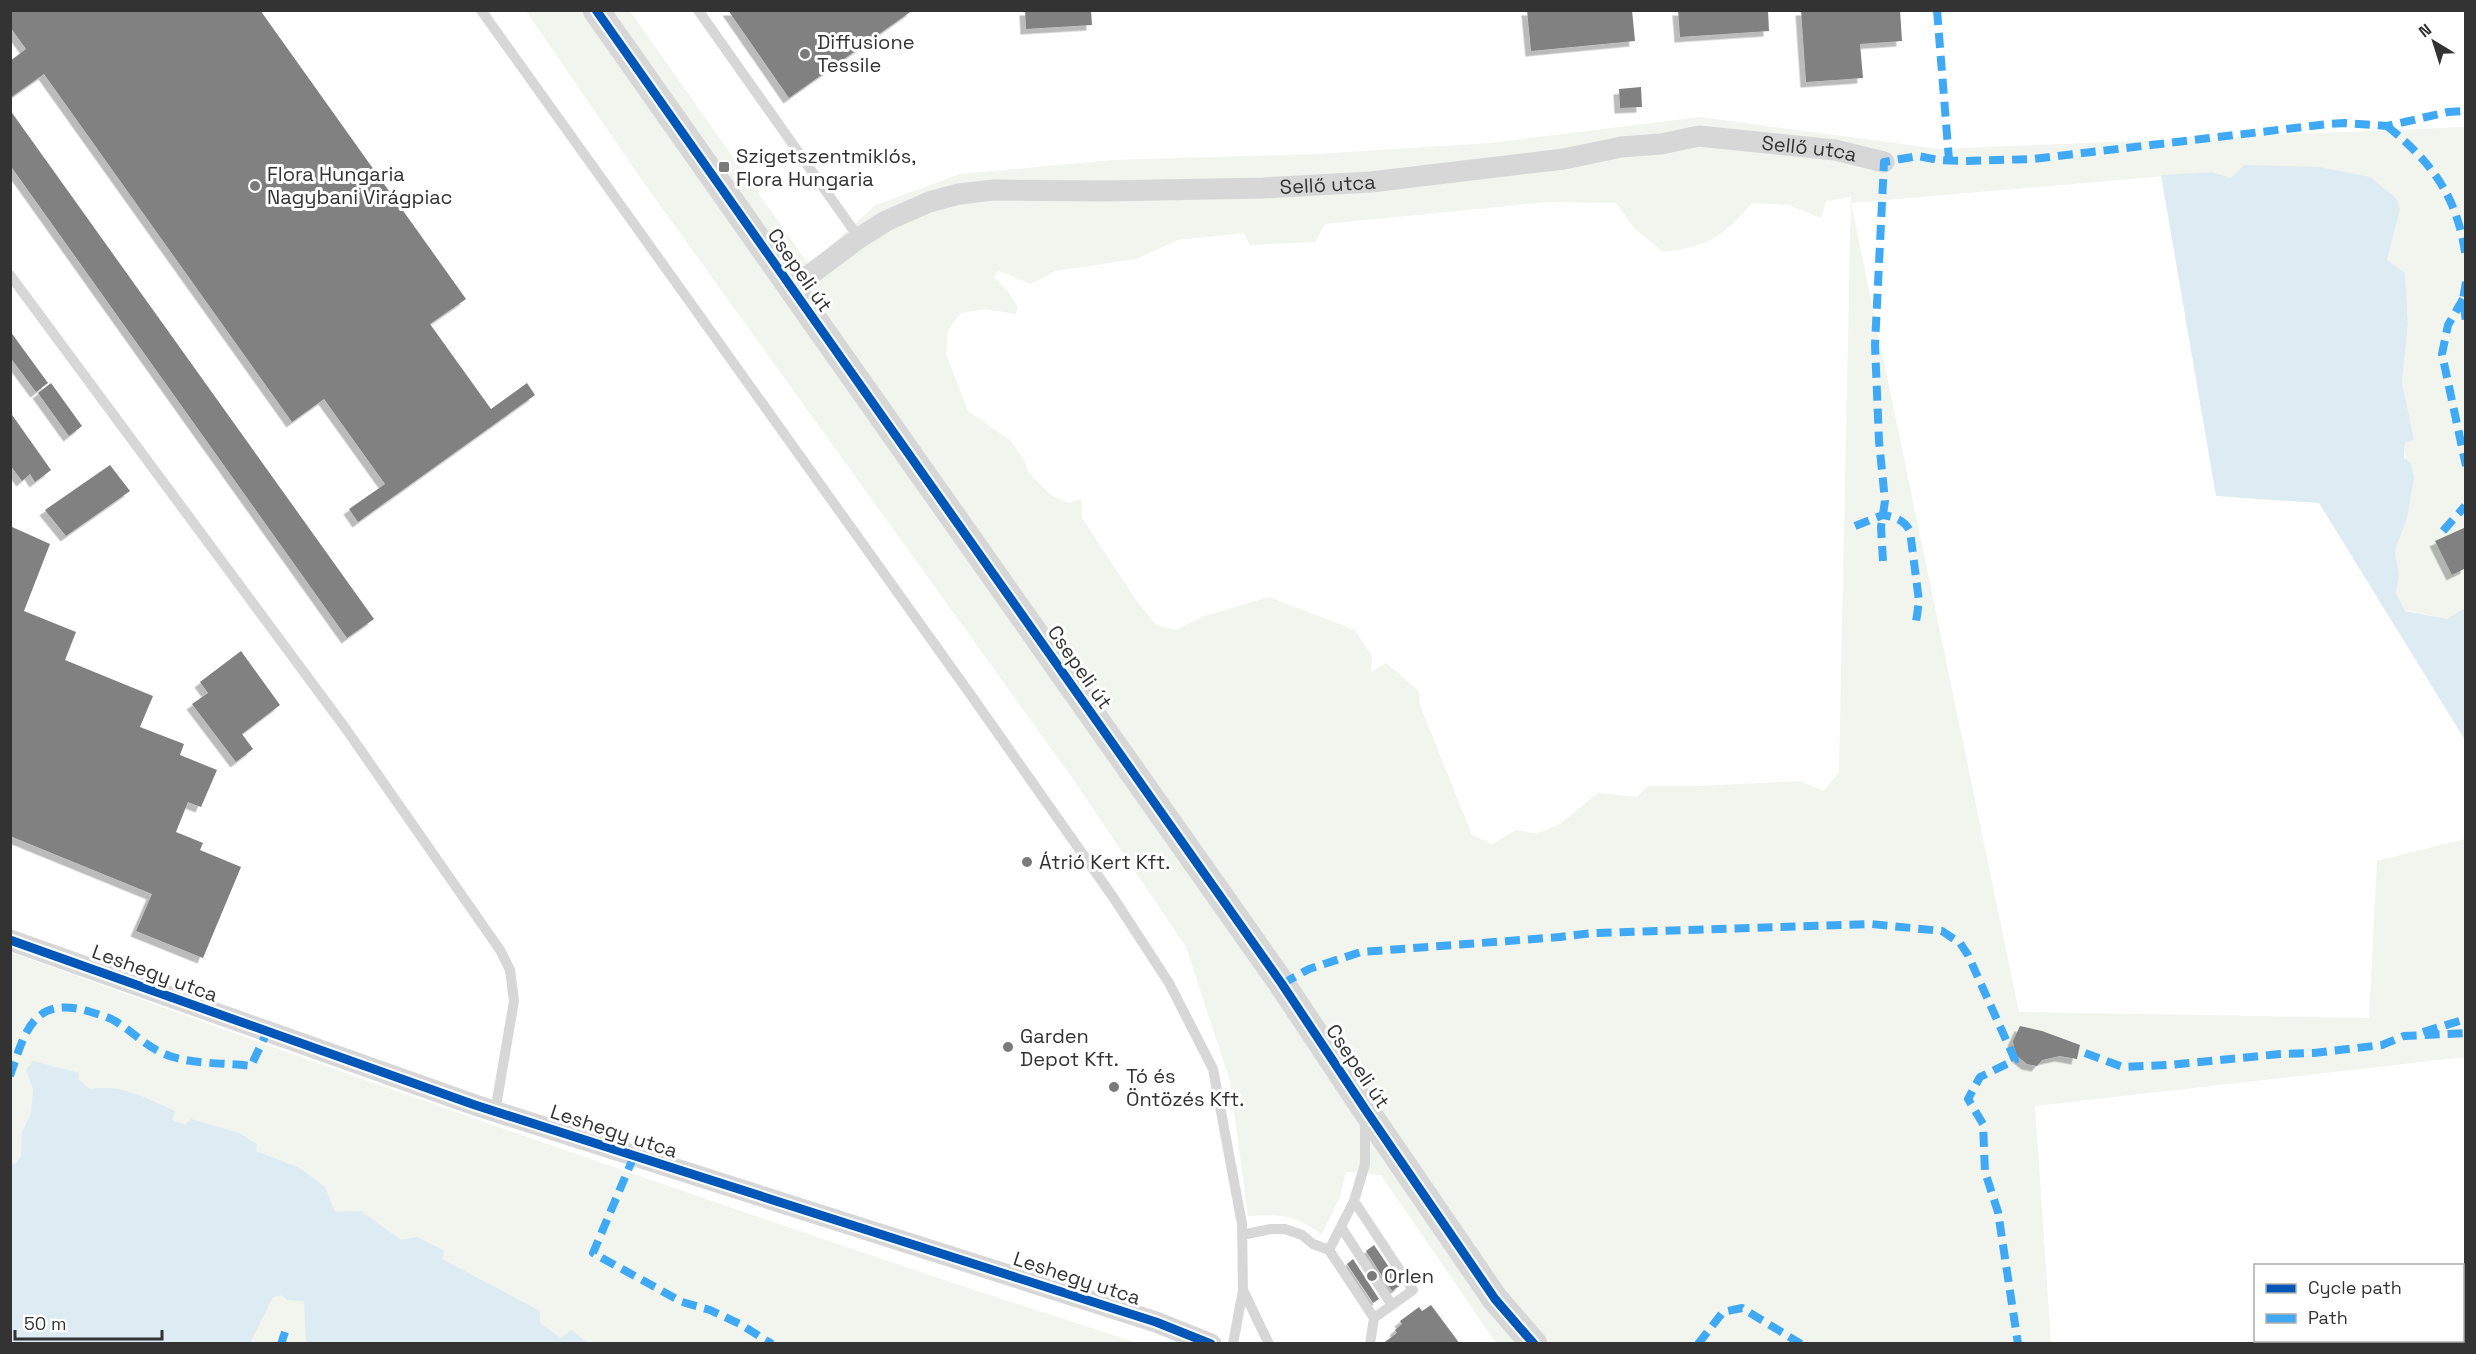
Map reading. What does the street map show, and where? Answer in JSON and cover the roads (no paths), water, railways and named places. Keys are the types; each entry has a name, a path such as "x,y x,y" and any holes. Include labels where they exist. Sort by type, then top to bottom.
{"street":[{"name":"Csepeli út","path":"596,10 1282,984 1365,1110 1495,1299 1534,1344"},
{"name":"Sellő utca","path":"791,289 859,238 886,222 929,202 959,194 994,190 1106,191 1263,188 1371,182 1564,159 1621,147 1661,144 1699,136 1835,150 1884,162"},
{"name":"Leshegy utca","path":"10,940 495,1112 1156,1323 1211,1344"},
{"name":"Csepeli út","path":"1495,1299 1516,1344"}],"lane":[{"path":"481,10 968,691 1113,897 1169,983 1213,1069 1242,1224 1243,1290 1233,1344"},
{"path":"698,10 791,145 859,238"},
{"path":"10,275 346,729 500,950 510,970 514,1001 495,1112"},
{"path":"1329,1250 1354,1201 1365,1164 1365,1110"},
{"path":"1354,1201 1413,1290 1374,1318"},
{"path":"1341,1227 1392,1305"},
{"path":"1242,1235 1271,1228 1286,1229 1329,1250 1374,1318 1370,1344"},
{"path":"1243,1290 1269,1344"}],"place":[{"name":"Diffusione Tessile","path":"805,54"},
{"name":"Szigetszentmiklós, Flora Hungaria","path":"724,167"},
{"name":"Flora Hungaria Nagybani Virágpiac","path":"255,186"},
{"name":"Átrió Kert Kft.","path":"1027,862"},
{"name":"Garden Depot Kft.","path":"1008,1047"},
{"name":"Tó és Öntözés Kft.","path":"1114,1087"},
{"name":"Orlen","path":"1372,1276"}]}
